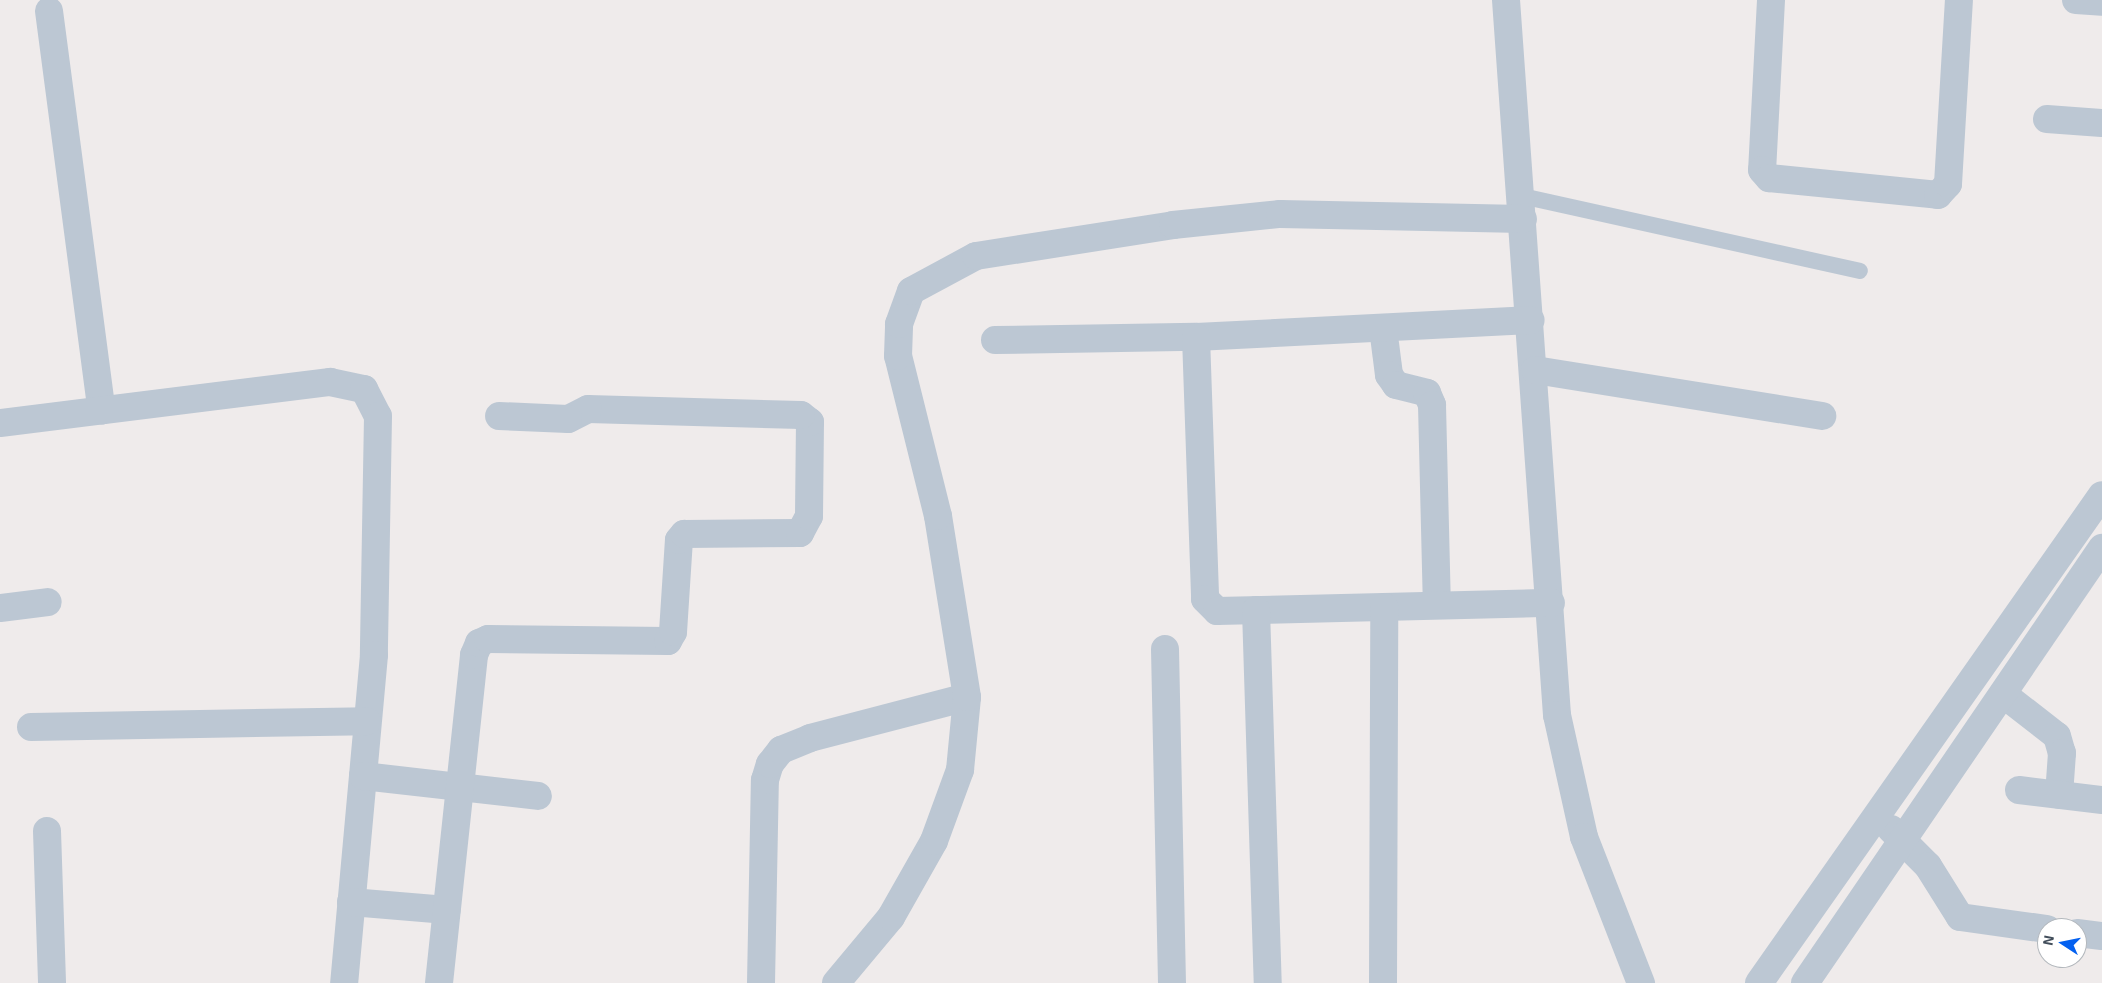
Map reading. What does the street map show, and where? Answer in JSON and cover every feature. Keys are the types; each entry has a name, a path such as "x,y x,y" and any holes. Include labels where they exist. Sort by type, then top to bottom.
{"street":[{"path":"1506,0 1535,370 1557,715 1584,837 1641,983"},
{"path":"1771,0 1762,170 1769,178 1938,195 1948,184 1959,0"},
{"path":"2076,0 2102,2"},
{"path":"49,11 102,410"},
{"path":"2047,119 2102,123"},
{"path":"836,983 891,917 934,841 960,770 967,698 938,516 898,356 899,324 911,291 976,256 1173,225 1280,214 1522,207"},
{"path":"995,340 1196,337 1531,320"},
{"path":"1383,328 1389,375 1396,384 1427,394 1432,405 1437,605"},
{"path":"1196,337 1205,599 1217,611 1551,603"},
{"path":"1535,370 1822,416"},
{"path":"0,423 330,382 364,389 378,416 374,655 344,983"},
{"path":"439,983 474,654 479,643 488,640 668,641 673,632 679,540 684,534 800,533 810,516 810,422 802,415 588,409 568,419 499,416"},
{"path":"1759,983 2102,495"},
{"path":"1805,983 2003,694 2098,561 2060,554"},
{"path":"0,608 48,602"},
{"path":"1383,983 1384,607"},
{"path":"1256,610 1268,983"},
{"path":"1165,649 1172,983"},
{"path":"2003,694 2056,736 2062,753 2059,795"},
{"path":"761,983 765,780 770,764 781,750 810,738 967,698"},
{"path":"31,727 367,721"},
{"path":"362,776 538,796"},
{"path":"2019,790 2102,800"},
{"path":"1876,814 1928,866 1960,917 2037,928"},
{"path":"47,831 52,983"},
{"path":"351,902 446,910"},
{"path":"2087,934 2102,936"}],"lane":[{"path":"1522,207 1860,271"}]}
